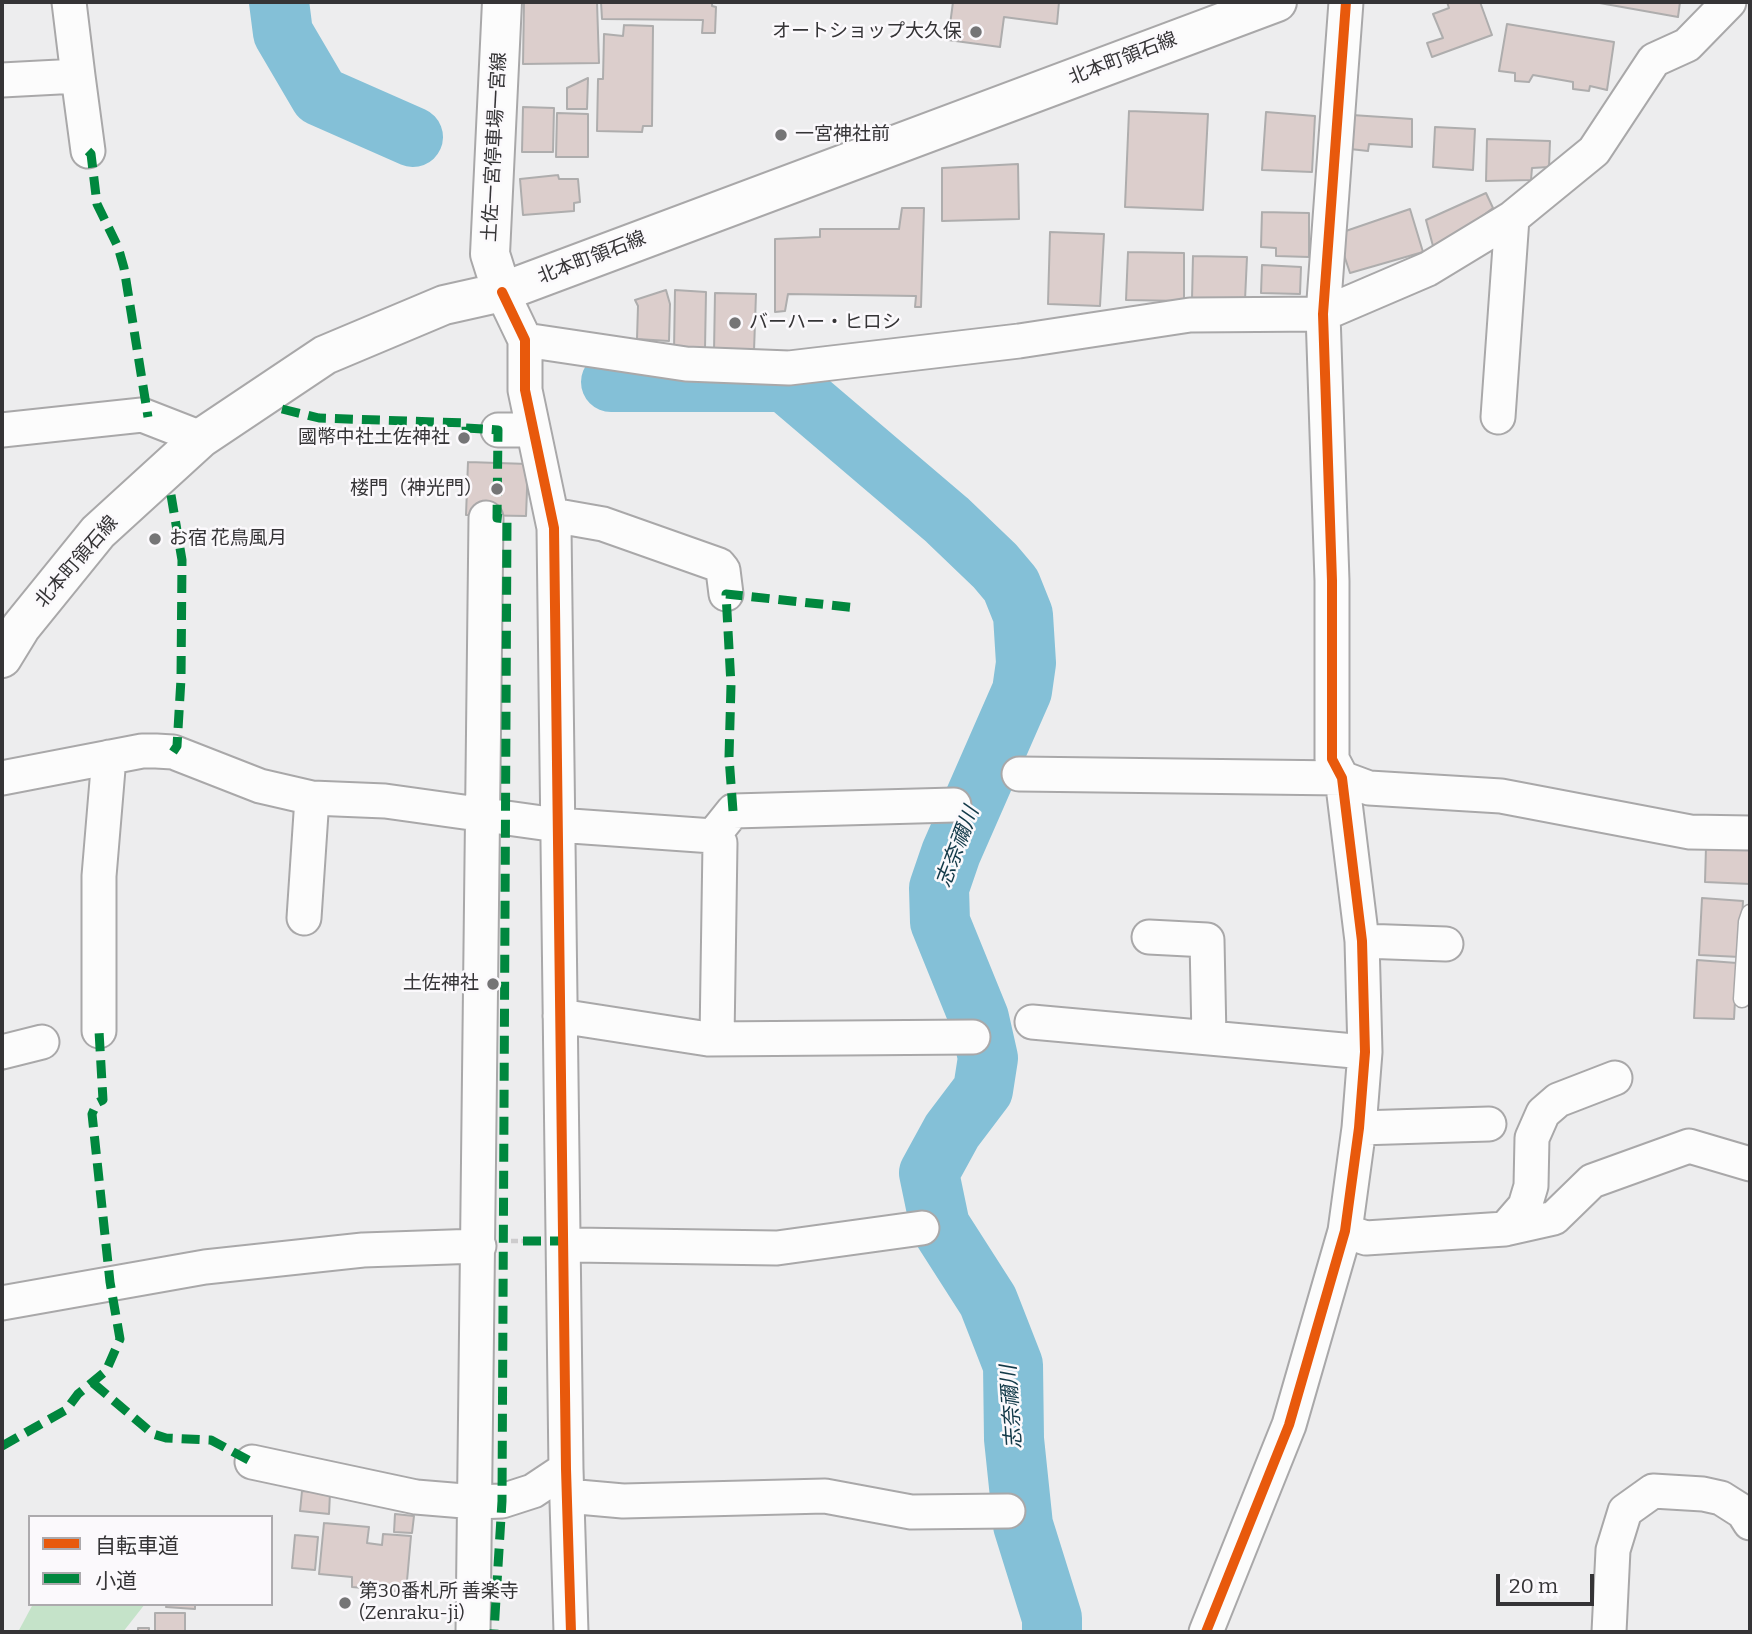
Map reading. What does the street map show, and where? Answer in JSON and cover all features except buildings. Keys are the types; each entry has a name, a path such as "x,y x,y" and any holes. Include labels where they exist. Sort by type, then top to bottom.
{"main road":[{"name":"土佐一宮停車場一宮線","path":"502,2 490,254 502,292"},
{"name":"北本町領石線","path":"2,658 22,627 98,532 201,438 325,355 444,305 502,292 1277,2"}],"street":[{"path":"69,2 88,151"},
{"path":"1206,1632 1289,1424 1345,1231 1359,1128 1365,1052 1362,941 1342,778 1332,759 1332,581 1323,314 1346,2"},
{"path":"525,340 686,364 789,368 1019,341 1189,315 1323,314 1428,269 1512,218 1594,151 1654,60 1687,45 1728,2"},
{"path":"2,80 78,76"},
{"path":"1498,417 1512,218"},
{"path":"502,292 525,340 525,390 552,515 566,1482 571,1632"},
{"path":"2,430 142,415 201,438"},
{"path":"498,430 532,430"},
{"path":"552,515 603,524 719,565 723,570 726,594"},
{"path":"473,1632 486,518"},
{"path":"2,778 142,751 173,752 260,786 312,798 384,801 557,825 713,836 720,842 717,1039"},
{"path":"99,1031 99,876 109,757"},
{"path":"1019,774 1342,778 1369,788 1501,796 1690,832 1750,833"},
{"path":"304,918 312,798"},
{"path":"713,836 733,811 954,805"},
{"path":"1149,937 1207,940 1209,1038"},
{"path":"1362,941 1446,944"},
{"path":"560,1016 717,1039 973,1037"},
{"path":"1032,1023 1365,1052"},
{"path":"2,1052 42,1042"},
{"path":"1505,1229 1524,1206 1531,1186 1532,1138 1543,1113 1558,1100 1615,1078"},
{"path":"1359,1128 1489,1124"},
{"path":"1345,1231 1366,1238 1505,1229 1554,1218 1592,1181 1689,1146 1742,1157"},
{"path":"564,1241 573,1245 778,1248 922,1228"},
{"path":"2,1303 205,1267 363,1250 479,1246"},
{"path":"253,1462 416,1497 476,1502 502,1501 566,1482 623,1501 825,1496 911,1512 1008,1511"},
{"path":"1609,1632 1613,1550 1625,1511 1653,1491 1703,1494 1721,1498 1743,1512 1750,1523"}],"lane":[{"path":"1742,999 1747,922 1750,913"}],"green space":[{"path":"32,1606 143,1606 123,1632 18,1632"}],"waterway":[{"name":"志奈禰川","path":"279,2 283,33 320,96 413,137"},
{"name":"志奈禰川","path":"611,382 785,382 947,520 995,566 1011,585 1023,615 1026,663 1022,691 951,853 939,888 940,922 979,1018 988,1058 983,1090 952,1131 929,1173 940,1226 988,1301 1013,1365 1014,1439 1023,1525 1052,1618 1052,1632"}],"marked path":[{"path":"88,151 91,154 97,204 118,247 124,268 148,417"},
{"path":"282,409 319,418 466,423 466,428 498,430 497,518 507,519 502,1501 494,1632"},
{"path":"171,495 182,560 181,679 177,746 173,752"},
{"path":"733,811 729,757 731,685 726,594 858,608"},
{"path":"2,1446 66,1410 78,1394 106,1371 120,1339 110,1282 92,1114 97,1103 103,1100 99,1031"},
{"path":"523,1241 564,1241"},
{"path":"93,1383 153,1434 166,1438 211,1440 252,1462"}],"cycle path":[{"path":"1206,1632 1289,1425 1345,1231 1359,1128 1365,1052 1362,941 1342,778 1332,759 1332,581 1323,314 1346,2"},
{"path":"502,292 525,340 525,390 554,528 566,1469 571,1632"}],"place":[{"name":"オートショップ大久保","path":"976,32"},
{"name":"一宮神社前","path":"781,135"},
{"name":"バーハー・ヒロシ","path":"735,323"},
{"name":"國幣中社土佐神社","path":"464,438"},
{"name":"楼門（神光門）","path":"497,489"},
{"name":"お宿 花鳥風月","path":"155,539"},
{"name":"土佐神社","path":"493,984"},
{"name":"第30番札所 善楽寺 (Zenraku-ji)","path":"345,1603"}]}
